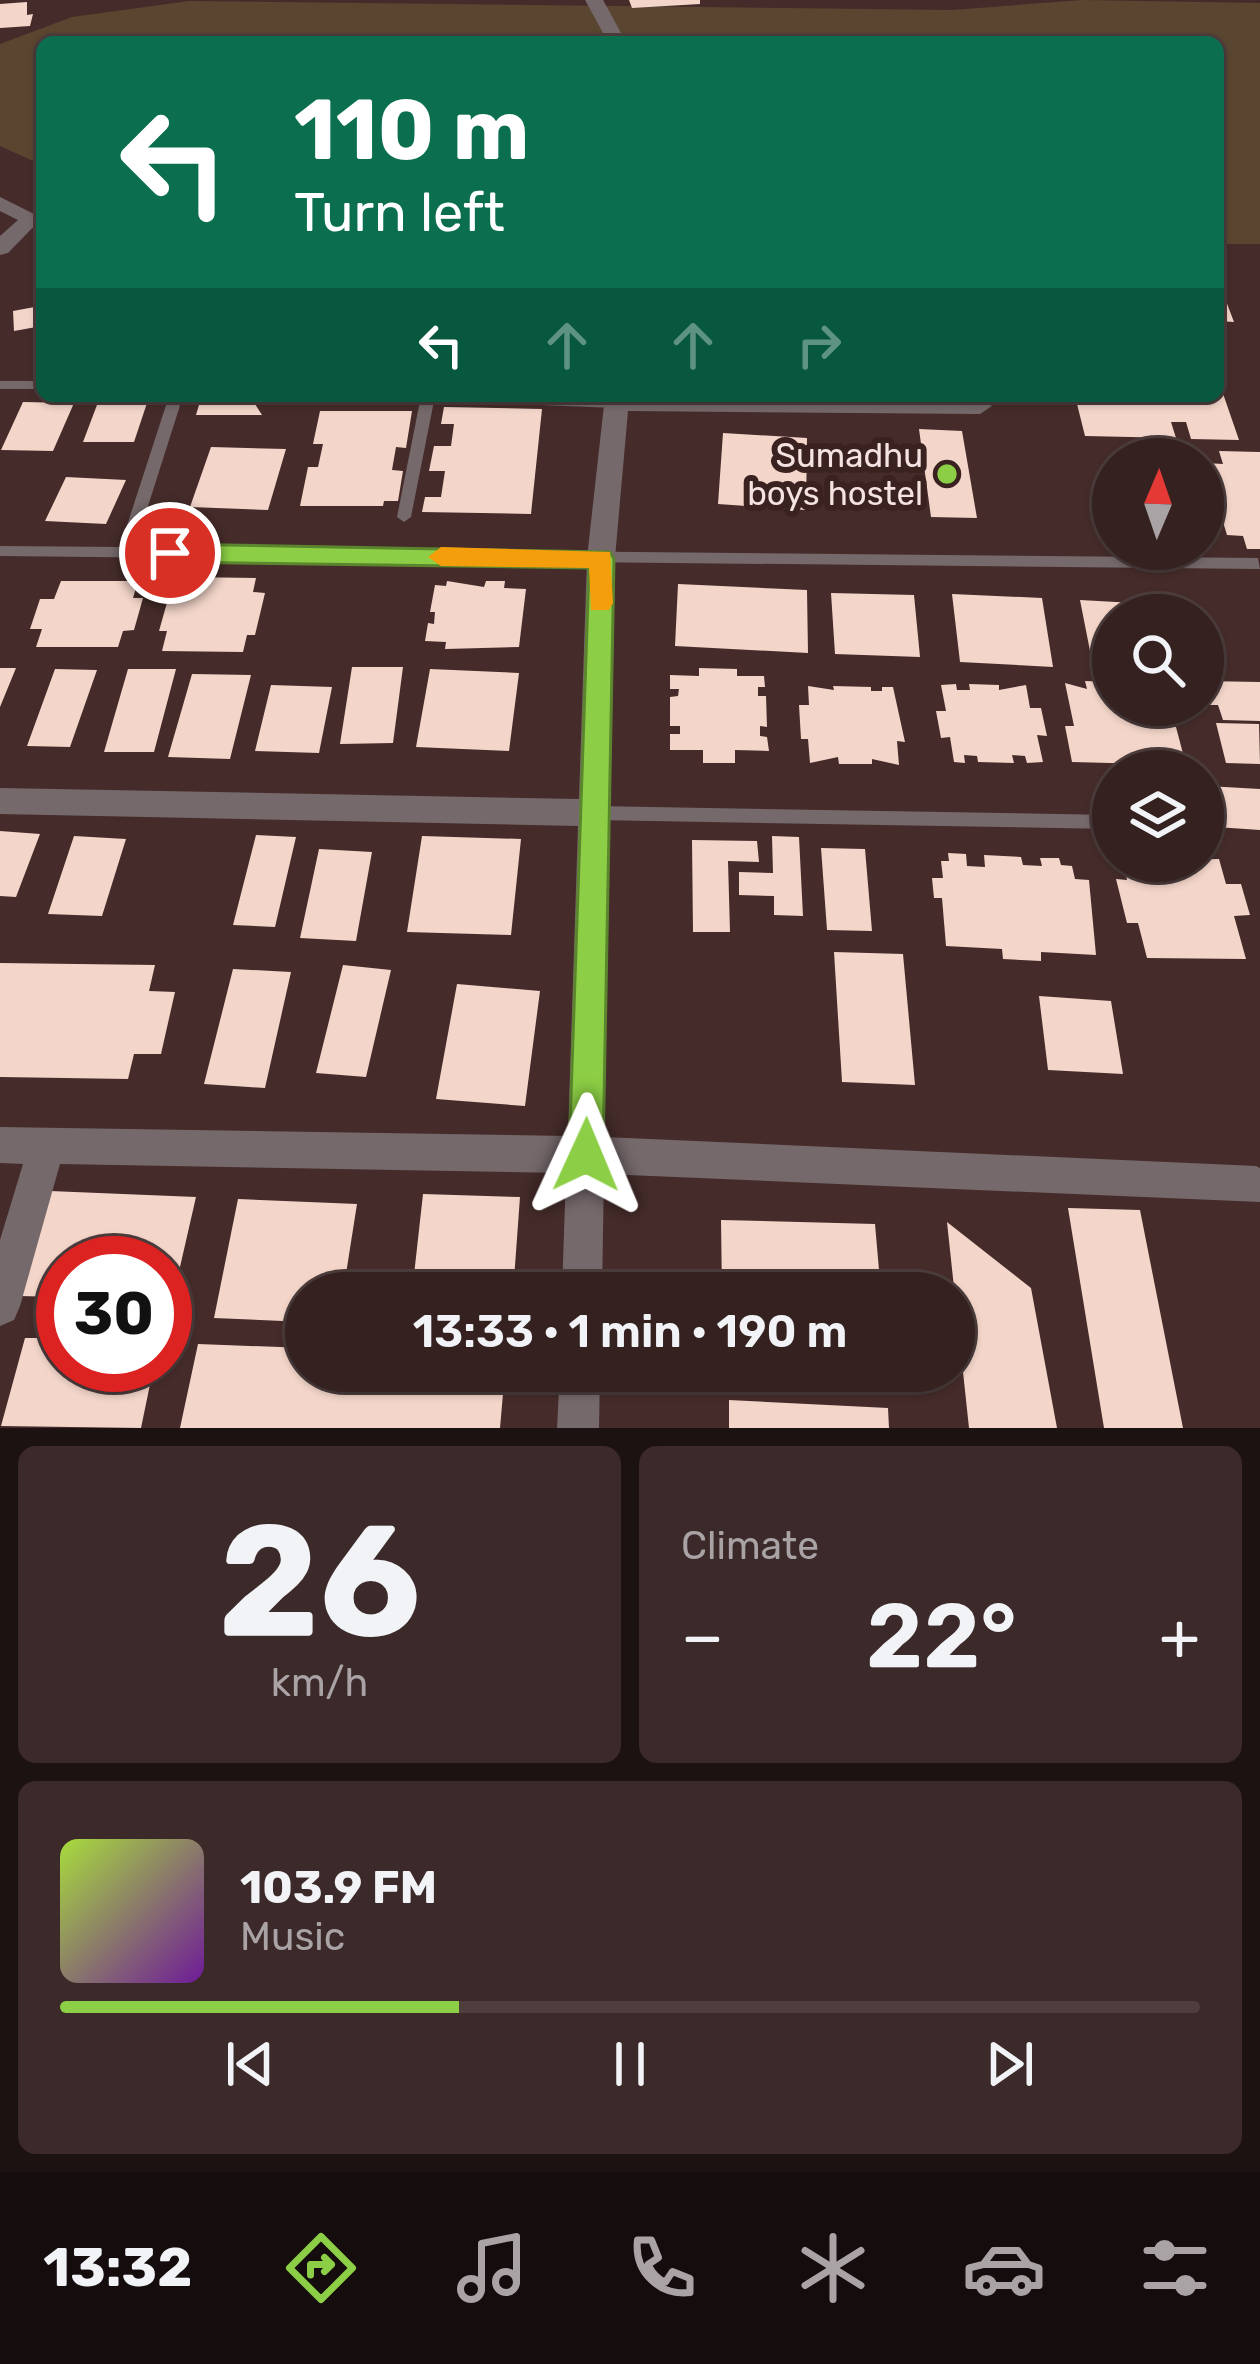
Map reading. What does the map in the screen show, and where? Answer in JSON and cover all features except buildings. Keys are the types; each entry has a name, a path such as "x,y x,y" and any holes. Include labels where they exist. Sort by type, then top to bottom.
{"street":[{"path":"594,0 614,36"},
{"path":"0,203 32,220 0,248"},
{"path":"583,1272 602,559 616,402"},
{"path":"772,402 980,406"},
{"path":"0,801 595,813"},
{"path":"0,1145 586,1155 1256,1185"},
{"path":"0,1306 47,1146"},
{"path":"578,1428 579,1392"}],"lane":[{"path":"0,385 36,385"},
{"path":"126,553 174,402"},
{"path":"404,517 427,402"},
{"path":"0,551 1258,564"},
{"path":"595,813 1092,822"}],"shaded area":[{"path":"1082,0 1260,3 1260,244 1224,244 1224,36 36,36 36,162 0,146 0,44 72,17 189,1 952,10"}],"slow traffic":[{"path":"441,557 602,559 600,603"}],"place":[{"name":"Sumadhu boys hostel","path":"947,474"}],"route":[{"path":"170,553 602,559 586,1155"}]}
